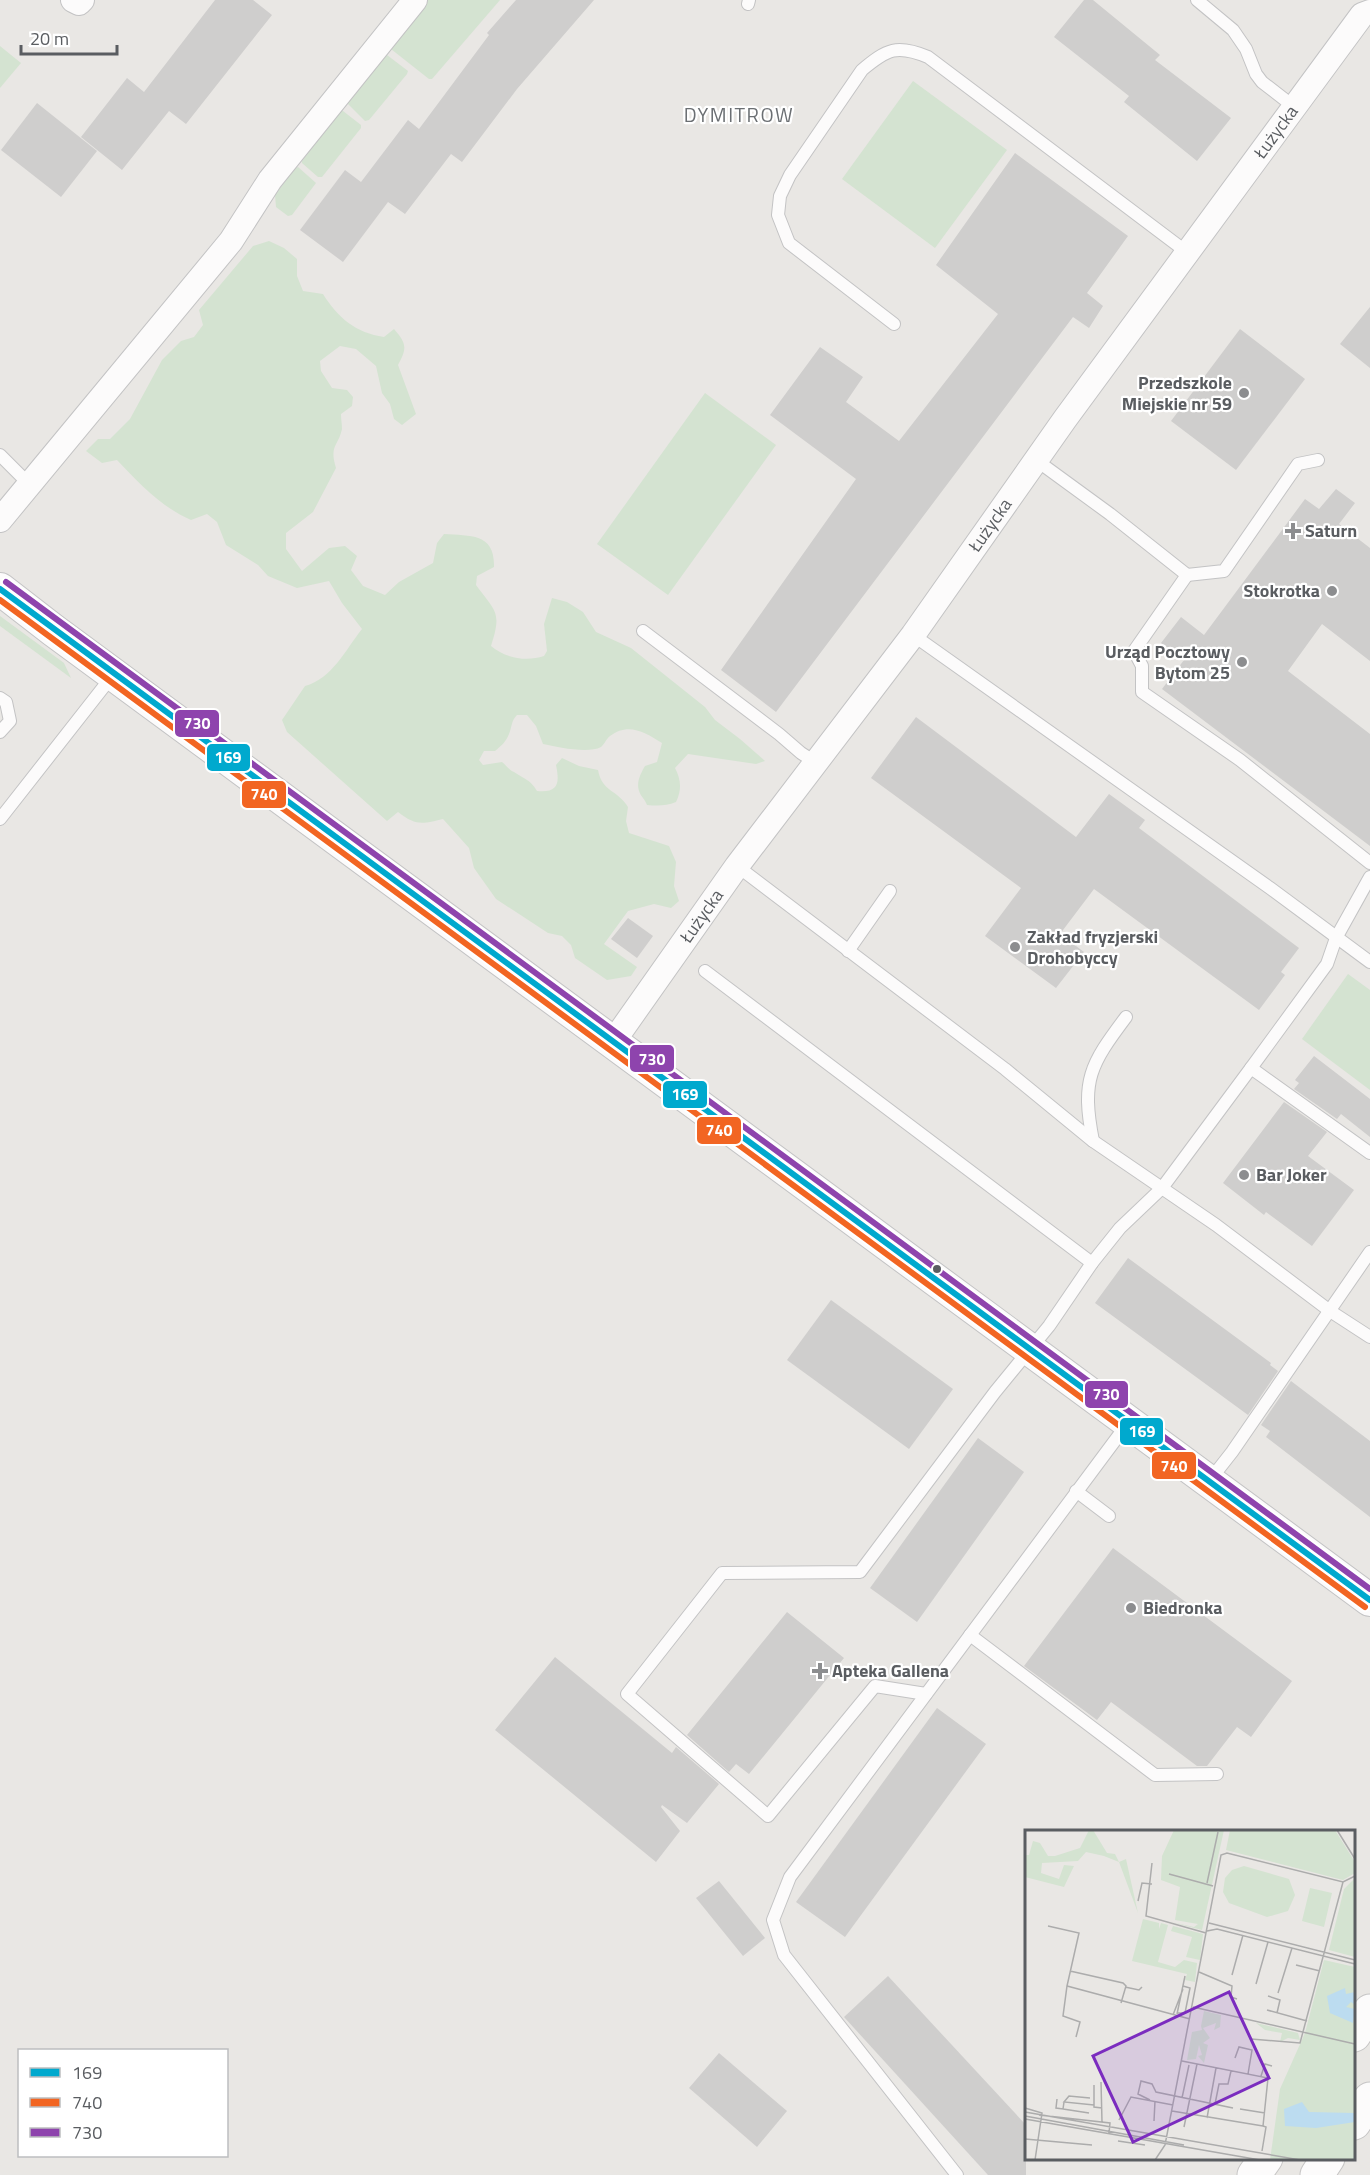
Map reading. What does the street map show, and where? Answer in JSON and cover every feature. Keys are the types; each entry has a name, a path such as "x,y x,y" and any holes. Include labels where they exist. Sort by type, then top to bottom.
{"main road":[{"path":"1355,2032 1370,2011"},
{"path":"1355,2120 1370,2099"},
{"path":"1254,2175 1265,2160"},
{"path":"1317,2175 1328,2160"}],"street":[{"path":"74,0 79,3 82,0"},
{"path":"0,520 231,241 270,180 415,0"},
{"name":"Łużycka","path":"613,1042 737,866 913,635 1036,460 1293,106 1362,15 1370,12"},
{"path":"0,589 1370,1600"}],"lane":[{"path":"1197,0 1233,30 1246,49 1256,74 1262,82 1293,106"},
{"path":"894,324 789,243 777,215 780,196 790,175 862,70 877,57 895,50 909,49 928,57 1188,253"},
{"path":"0,455 29,484"},
{"path":"1036,460 1110,514 1187,575 1224,571 1298,464 1318,460"},
{"path":"1187,575 1134,651 1142,666 1142,692 1240,760 1370,863"},
{"path":"643,631 815,762"},
{"path":"913,635 1270,888 1370,962"},
{"path":"0,819 113,674"},
{"path":"0,698 6,702 10,721 0,732"},
{"path":"737,866 1005,1069 1093,1141 1216,1225 1330,1311 1370,1337"},
{"path":"926,1694 875,1686 768,1816 627,1694 722,1573 860,1572 995,1392 1048,1326 1092,1263 1120,1228 1162,1188 1251,1068 1327,964 1336,938 1370,877"},
{"path":"848,951 890,891"},
{"path":"705,971 1092,1263"},
{"path":"1093,1141 1087,1113 1088,1086 1094,1065 1126,1017"},
{"path":"1251,1068 1370,1153"},
{"path":"1209,1481 1232,1452 1370,1252"},
{"path":"957,2175 784,1955 773,1920 790,1877 1128,1422"},
{"path":"1076,1491 1109,1516"},
{"path":"970,1635 1155,1775 1217,1774"}],"green space":[{"path":"427,0 500,0 432,79 391,49 391,45"},
{"path":"0,46 21,63 0,88"},
{"path":"387,55 408,71 407,74 369,120 365,121 347,103"},
{"path":"913,81 1007,150 935,248 842,179"},
{"path":"340,111 361,125 361,128 322,177 318,177 302,161"},
{"path":"298,167 316,183 292,215 288,216 276,207 275,195"},
{"path":"269,241 284,248 297,259 297,276 303,291 323,294 342,317 365,332 384,337 394,329 403,342 404,350 398,365 416,414 402,425 394,419 390,404 382,393 376,366 356,349 340,346 320,361 321,371 332,388 347,390 353,397 352,406 341,414 342,429 333,455 336,468 313,512 286,533 286,549 302,571 329,548 345,546 357,556 351,570 363,586 385,595 399,582 433,563 437,543 444,534 480,538 486,542 493,556 494,567 477,576 476,585 495,613 496,626 491,646 516,658 530,659 544,656 547,651 544,624 552,598 567,602 583,612 596,632 631,648 705,707 715,720 765,761 756,764 688,754 675,768 680,785 676,802 655,806 647,805 638,784 645,766 657,762 662,743 636,730 617,732 609,737 601,747 595,749 572,749 543,744 536,726 527,715 517,715 503,744 495,751 484,751 479,760 483,765 502,762 529,782 537,791 553,789 556,786 558,777 556,765 562,758 579,766 598,770 603,783 628,807 626,821 629,833 669,846 676,862 674,886 679,901 671,908 654,904 628,911 604,944 637,967 631,976 607,980 575,958 571,945 562,936 548,933 496,899 474,868 469,848 443,819 419,823 398,812 387,821 287,732 282,720 305,686 315,682 331,670 362,629 329,581 297,588 268,576 258,565 226,545 217,522 207,514 191,520 180,515 151,494 117,460 102,463 86,451 98,439 110,439 130,419 162,360 181,341 194,337 203,325 199,310 253,246"},
{"path":"705,393 776,445 668,595 597,544"},
{"path":"0,616 64,663 71,678 0,626"},
{"path":"1348,974 1370,990 1370,1090 1302,1039"}],"building":[{"path":"215,0 253,0 272,15 186,124 169,111 122,170 81,137 127,78 144,92"},
{"path":"516,0 594,0 517,89 462,162 451,154 405,214 388,202 343,262 300,230 345,170 361,182 408,120 419,129 489,35 487,33"},
{"path":"1084,0 1093,0 1160,55 1155,60 1231,118 1197,161 1124,102 1129,96 1054,37"},
{"path":"37,103 97,151 61,197 1,150"},
{"path":"1015,153 1128,236 1087,293 1103,306 1089,328 1073,317 776,712 721,670 856,479 770,415 820,347 863,377 846,402 899,441 998,314 936,265"},
{"path":"1370,307 1370,368 1340,344"},
{"name":"Przedszkole Miejskie nr 59","path":"1240,329 1305,379 1236,470 1171,421"},
{"path":"1336,489 1355,503 1339,524 1370,548 1370,661 1322,624 1288,671 1370,734 1370,846 1162,689 1184,660 1161,643 1181,617 1204,635 1305,499 1319,509"},
{"path":"916,717 1076,837 1109,794 1145,820 1139,828 1299,948 1281,972 1285,975 1259,1010 1094,889 1060,934 1084,952 1056,988 985,936 1021,888 871,778"},
{"path":"628,918 653,936 637,958 611,939"},
{"path":"1314,1056 1370,1099 1370,1137 1341,1114 1337,1119 1294,1089 1299,1083 1295,1080"},
{"path":"1284,1102 1327,1132 1308,1156 1354,1190 1312,1246 1266,1212 1264,1215 1223,1183"},
{"path":"1128,1258 1271,1363 1270,1365 1278,1371 1248,1415 1095,1303"},
{"path":"831,1300 953,1389 909,1449 787,1360"},
{"path":"1291,1381 1370,1441 1370,1517 1266,1437 1270,1431 1261,1425"},
{"path":"978,1438 1024,1472 917,1622 870,1588"},
{"name":"Biedronka","path":"1113,1548 1292,1681 1251,1737 1237,1727 1207,1766 1197,1766 1111,1702 1097,1720 1024,1666"},
{"path":"787,1612 844,1658 749,1774 736,1764 729,1772 687,1735"},
{"path":"555,1657 672,1753 676,1747 719,1784 687,1823 662,1805 661,1807 680,1831 656,1862 495,1730"},
{"path":"937,1708 986,1744 845,1937 796,1902"},
{"path":"719,1881 765,1938 743,1956 696,1898"},
{"path":"888,1976 1025,2124 1026,2175 988,2175 844,2017"},
{"path":"719,2053 787,2111 757,2147 689,2088"}],"transit line":[{"name":"730","path":"6,582 1370,1589"},
{"name":"169","path":"0,589 1370,1600"},
{"name":"740","path":"0,600 1365,1607"}],"place":[{"name":"Przedszkole Miejskie nr 59","path":"1244,393"},
{"name":"Saturn","path":"1293,531"},
{"name":"Stokrotka","path":"1332,591"},
{"name":"Urząd Pocztowy Bytom 25","path":"1242,662"},
{"name":"Zakład fryzjerski Drohobyccy","path":"1015,947"},
{"name":"Bar Joker","path":"1244,1175"},
{"name":"Biedronka","path":"1131,1608"},
{"name":"Apteka Gallena","path":"820,1671"}],"district":[{"name":"DYMITROW","path":"739,115"}]}
